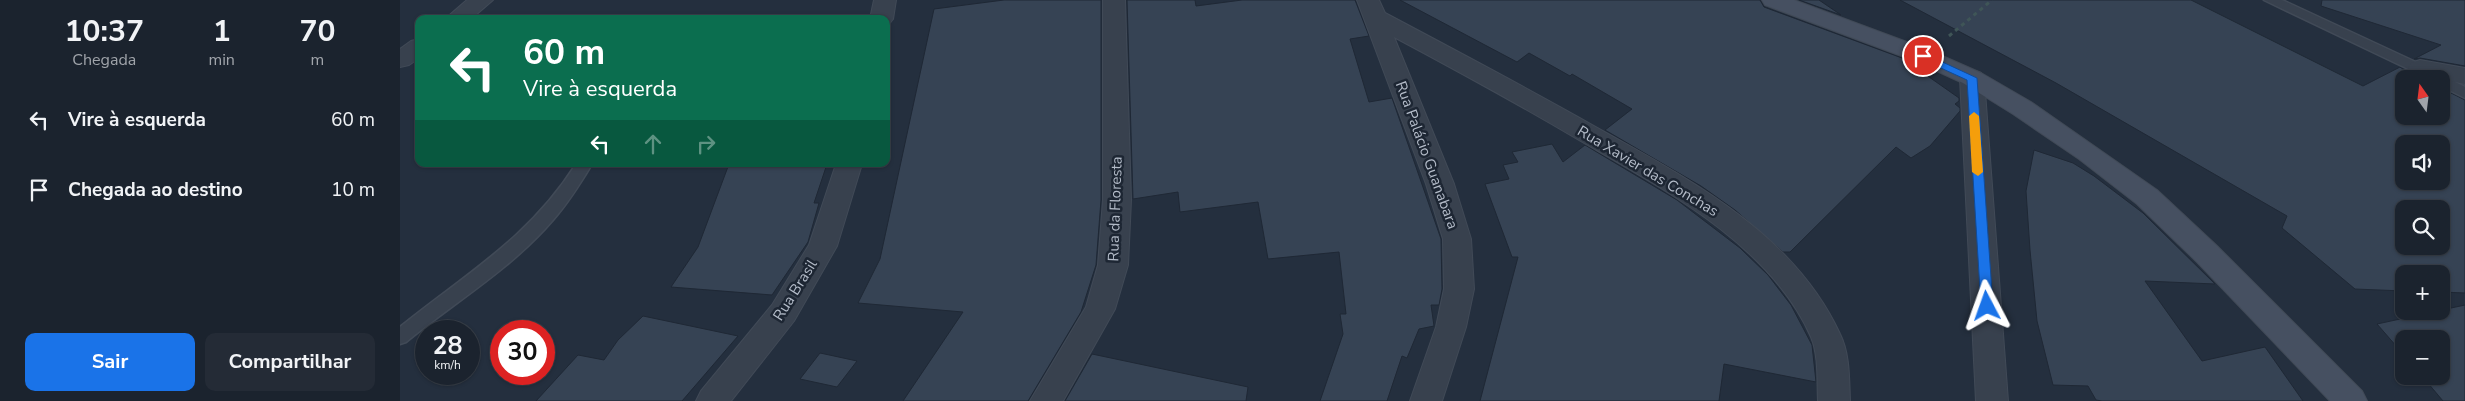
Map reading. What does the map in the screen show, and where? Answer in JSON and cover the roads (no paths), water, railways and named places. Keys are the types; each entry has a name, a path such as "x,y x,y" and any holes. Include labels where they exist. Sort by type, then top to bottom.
{"street":[{"path":"461,15 482,0"},
{"path":"882,15 885,0"},
{"name":"Rua da Floresta","path":"1046,401 1100,309 1113,265 1117,200 1117,94 1114,0"},
{"path":"1773,0 1923,56 1972,78 2022,108 2088,153 2147,197 2208,254 2351,401"},
{"name":"Rua Palácio Guanabara","path":"1372,9 1440,184 1457,239 1460,266 1459,289 1451,327 1426,401"},
{"name":"Rua Xavier das Conchas","path":"1372,9 1675,184 1744,232 1787,275 1826,336 1834,401"},
{"path":"400,60 415,49"},
{"path":"2450,76 2465,76"},
{"path":"1972,78 1992,401"},
{"name":"Rua Brasil","path":"712,401 783,313 823,246 848,167"}],"lane":[{"path":"2271,0 2423,70"},
{"path":"2450,84 2465,93"},
{"path":"400,337 516,247 541,225 559,204 582,167"}]}
